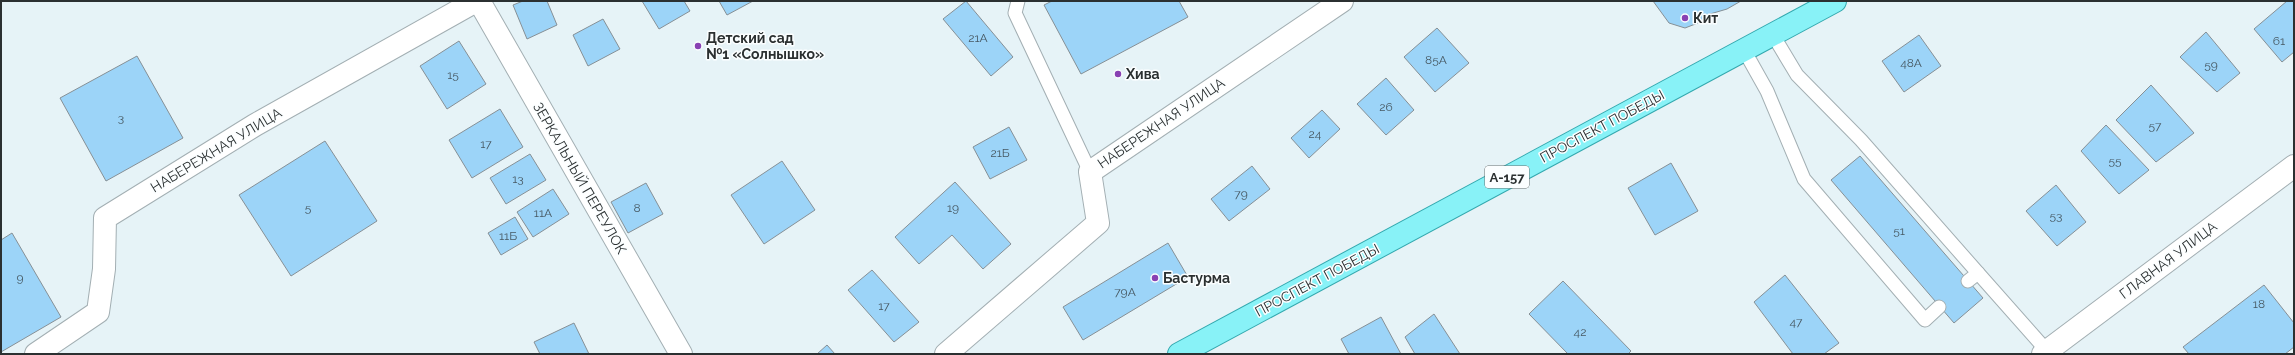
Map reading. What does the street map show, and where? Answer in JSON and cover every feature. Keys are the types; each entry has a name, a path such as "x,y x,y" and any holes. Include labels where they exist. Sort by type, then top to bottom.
{"main road":[{"name":"ПРОСПЕКТ ПОБЕДЫ","path":"1179,354 1835,1"}],"street":[{"name":"НАБЕРЕЖНАЯ УЛИЦА","path":"36,354 98,312 104,268 105,218 255,125 478,1"},
{"name":"ЗЕРКАЛЬНЫЙ ПЕРЕУЛОК","path":"478,1 681,354"},
{"name":"НАБЕРЕЖНАЯ УЛИЦА","path":"946,354 1098,223 1090,172 1342,1"},
{"name":"ГЛАВНАЯ УЛИЦА","path":"2045,352 2294,166"}],"lane":[{"path":"1018,1 1014,13 1090,172"},
{"path":"1773,35 1797,75 1861,140 1973,277 2045,352"},
{"path":"1744,50 1767,91 1804,178 1925,320 1939,307"}],"building":[{"path":"523,1 547,1 557,25 527,39 513,5"},
{"path":"642,1 684,1 690,11 659,29"},
{"path":"719,1 753,1 727,15"},
{"path":"966,1 1013,57 991,76 943,19"},
{"path":"1052,1 1179,1 1188,17 1081,74 1044,5"},
{"name":"Кит","path":"1653,1 1741,1 1727,9 1710,14 1698,23 1685,28 1669,23"},
{"path":"2287,1 2294,1 2294,52 2282,62 2254,29"},
{"path":"603,19 620,49 588,66 573,35"},
{"path":"1437,28 1469,63 1435,92 1404,57"},
{"path":"2206,32 2240,73 2217,92 2180,57"},
{"path":"1919,35 1941,66 1904,92 1882,61"},
{"path":"459,41 486,84 447,109 420,66"},
{"path":"137,56 183,138 106,181 60,98"},
{"path":"1386,78 1414,110 1386,135 1357,104"},
{"path":"2151,85 2194,133 2156,162 2116,120"},
{"path":"500,109 523,147 472,178 449,140"},
{"path":"1322,110 1340,129 1309,158 1291,138"},
{"path":"2106,125 2149,170 2119,194 2081,151"},
{"path":"1009,127 1027,160 990,179 973,147"},
{"path":"325,141 377,221 291,276 239,195"},
{"path":"530,154 546,180 506,204 490,178"},
{"path":"1860,156 1983,298 1954,323 1831,180"},
{"path":"782,161 815,210 764,244 731,195"},
{"path":"1671,163 1698,211 1655,235 1628,188"},
{"path":"1252,166 1270,189 1229,221 1211,199"},
{"path":"955,182 1011,244 983,269 952,235 919,264 895,237"},
{"path":"646,183 663,214 628,233 611,202"},
{"path":"2056,185 2086,222 2057,246 2026,211"},
{"path":"553,189 569,214 533,237 517,212"},
{"path":"515,217 528,239 501,255 488,233"},
{"path":"12,233 61,317 1,352 1,240"},
{"path":"1168,243 1188,277 1083,340 1063,307"},
{"path":"872,270 919,322 894,342 848,290"},
{"path":"1785,275 1839,343 1824,354 1793,354 1754,302"},
{"path":"1563,281 1631,351 1628,354 1568,354 1529,314"},
{"path":"2264,285 2294,323 2294,347 2285,354 2189,354 2183,347"},
{"path":"1434,314 1460,354 1415,354 1405,337"},
{"path":"1381,317 1401,354 1349,354 1341,339"},
{"path":"574,323 589,354 540,354 534,342"},
{"path":"827,345 835,354 817,354"}],"place":[{"name":"Кит","path":"1685,18"},
{"name":"Детский сад №1 «Солнышко»","path":"698,46"},
{"name":"Хива","path":"1118,74"},
{"name":"Бастурма","path":"1155,278"}]}
